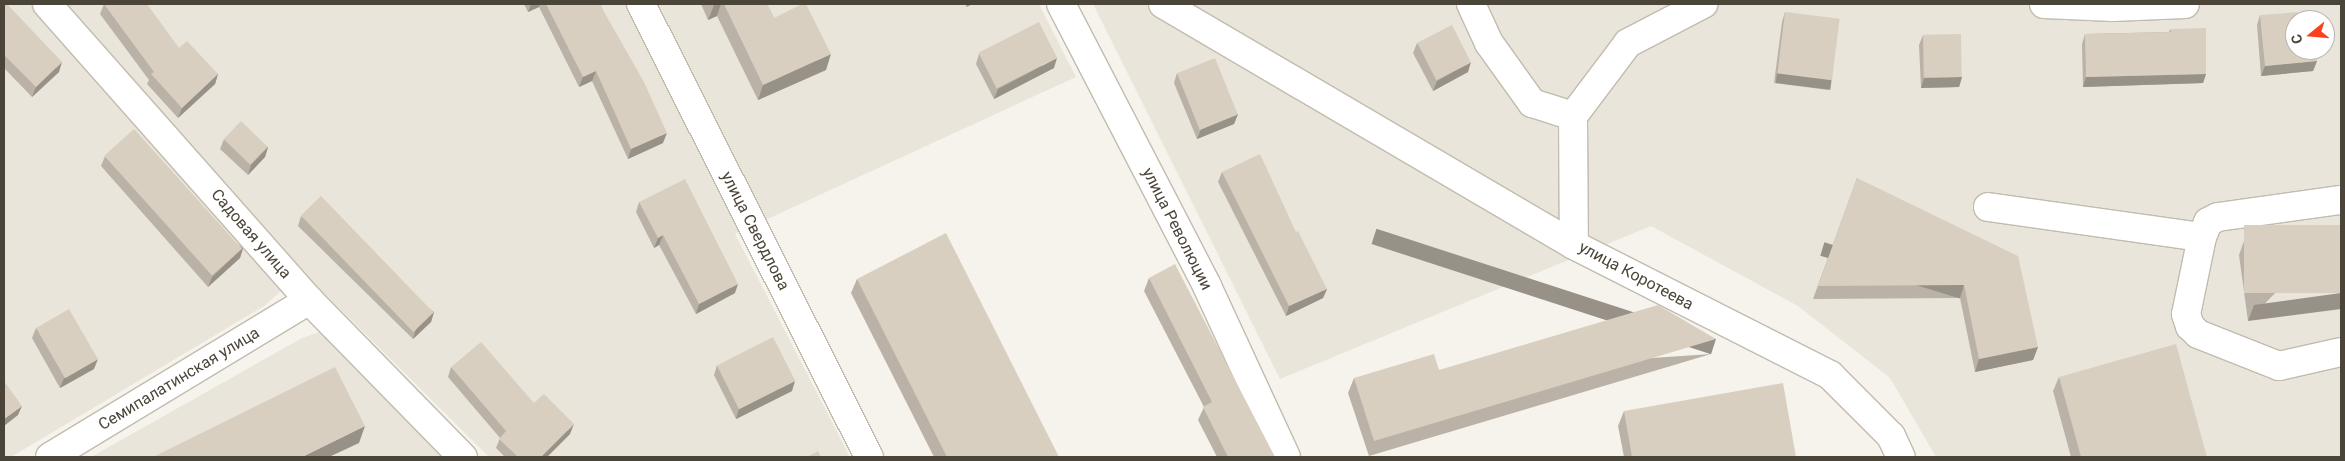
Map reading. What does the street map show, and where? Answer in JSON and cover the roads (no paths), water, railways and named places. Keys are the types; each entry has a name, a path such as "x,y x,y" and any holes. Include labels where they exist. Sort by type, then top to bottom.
{"street":[{"name":"Садовая улица","path":"47,4 309,300 464,457"},
{"name":"улица Свердлова","path":"641,4 869,457"},
{"name":"улица Революции","path":"1061,4 1207,286 1286,457"},
{"path":"1163,4 1574,245"},
{"path":"1471,4 1489,43 1532,103 1573,116 1628,44 1703,4"},
{"path":"2044,4 2112,6 2185,4"},
{"name":"улица Коротеева","path":"1573,116 1574,245 1830,375 1891,436 1901,457"},
{"path":"2341,200 2218,217 2208,222 2202,238 2186,314 2190,326 2198,334 2279,366 2341,352"},
{"path":"1988,207 2202,238"},
{"name":"Семипалатинская улица","path":"50,457 309,300"}]}
